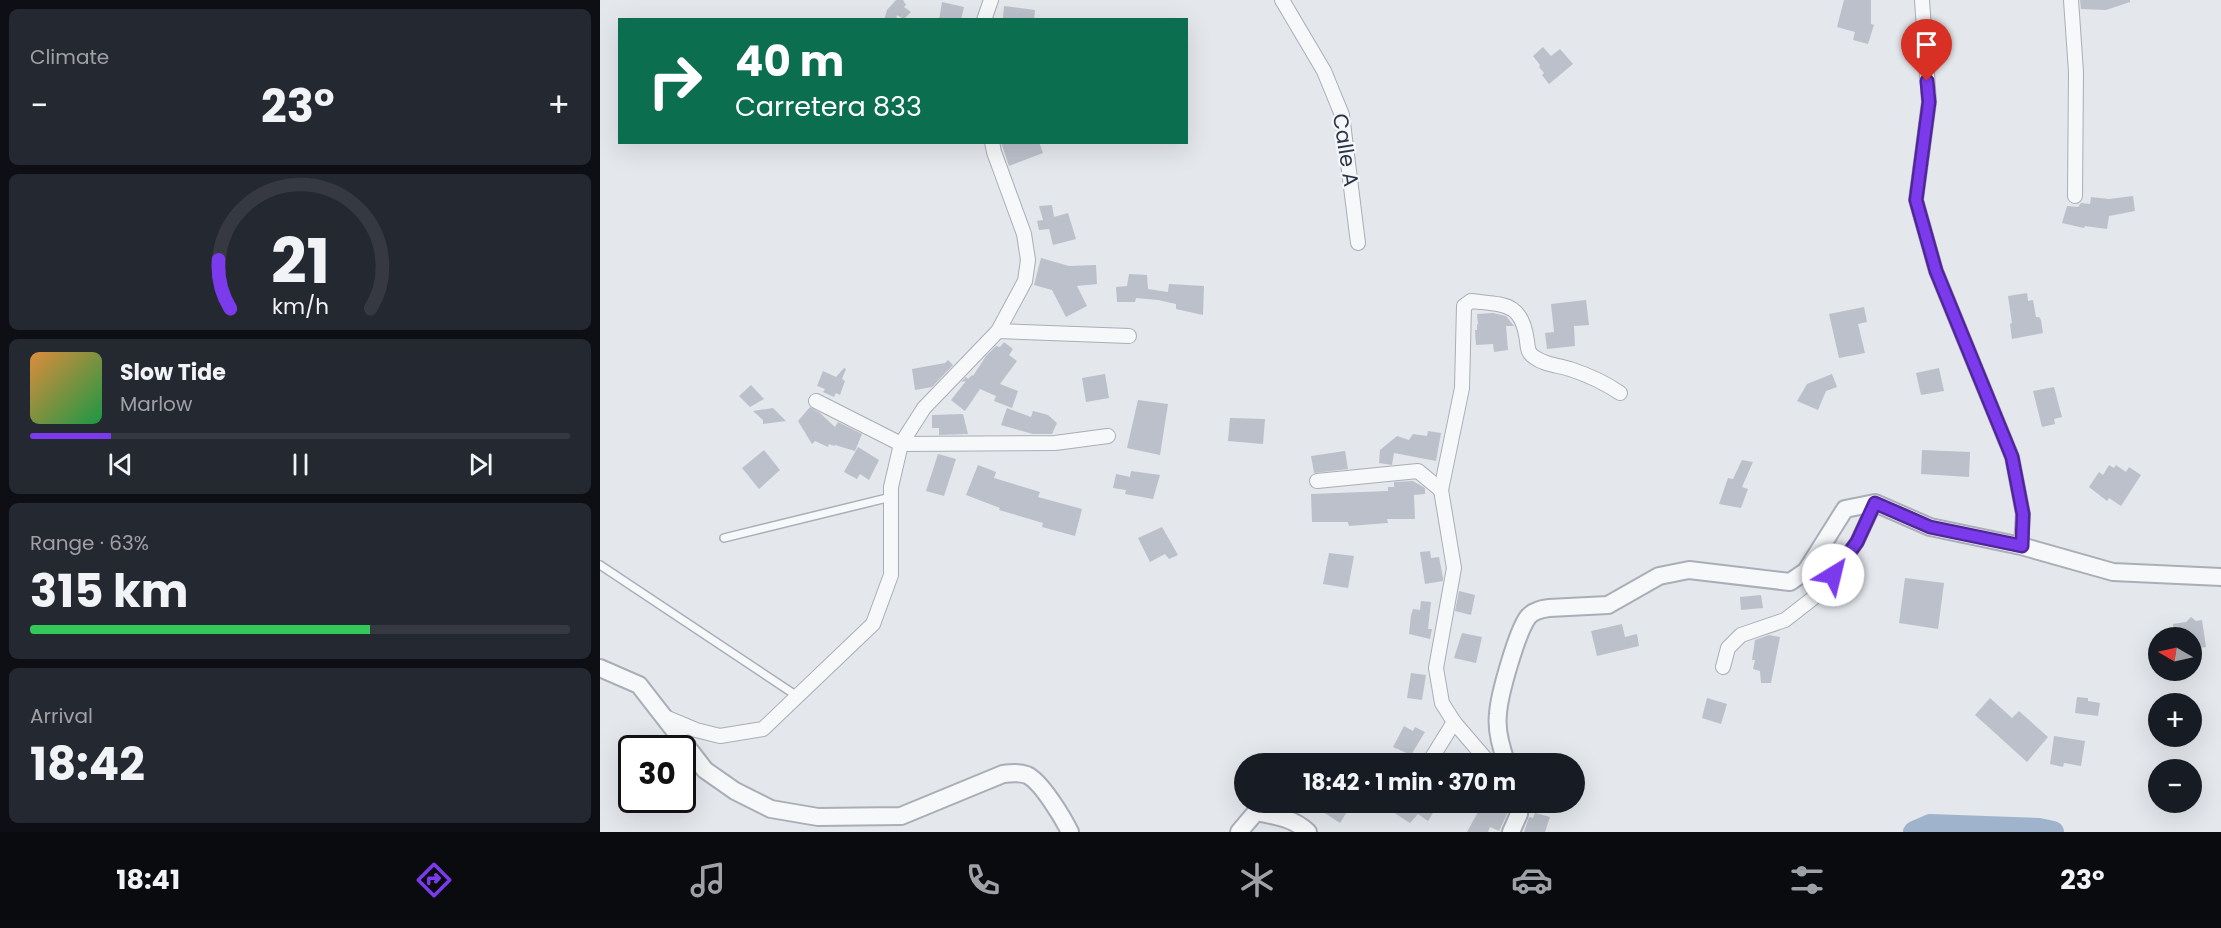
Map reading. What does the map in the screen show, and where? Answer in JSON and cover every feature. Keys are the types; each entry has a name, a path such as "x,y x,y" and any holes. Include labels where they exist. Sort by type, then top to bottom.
{"street":[{"path":"985,18 991,0"},
{"name":"Calle A","path":"1282,0 1324,71 1342,115 1358,243"},
{"path":"1922,0 1929,102 1916,200 1936,271 2012,457 2023,514 2022,546"},
{"path":"2071,0 2076,72 2074,196"},
{"path":"665,717 696,730 720,736 763,729 873,624 891,575 891,487 901,444 924,408 998,331 1024,281 1028,260 1024,234 992,144"},
{"path":"1481,753 1454,722 1442,703 1436,668 1454,568 1441,490 1462,388 1464,306 1471,301 1501,304 1513,309 1522,317 1528,352 1545,363 1588,375 1620,393"},
{"path":"998,331 1129,336"},
{"path":"816,401 901,444 1055,443 1108,436"},
{"path":"1317,481 1418,471 1441,490"},
{"path":"1723,666 1728,648 1741,635 1785,620 1821,592 1857,542 1875,503"},
{"path":"1502,753 1498,714 1513,651 1529,616 1540,609 1608,605 1659,576 1689,570 1790,582 1806,572 1845,509 1875,503 1930,527 2022,546 2113,572 2221,577"},
{"path":"600,668 639,685 705,770 735,791 771,809 818,817 901,816 1003,774 1017,773 1030,776 1060,812 1070,832"},
{"path":"1435,753 1454,722"},
{"path":"1239,832 1256,812 1297,822 1308,832"},
{"path":"1511,832 1519,813"}],"lane":[{"path":"724,538 891,497"},
{"path":"600,565 797,696"}],"building":[{"path":"896,0 903,0 906,5 904,7 911,12 905,18 897,15 896,18 885,18 887,10"},
{"path":"1844,0 1871,0 1871,24 1874,25 1868,44 1853,40 1855,32 1837,27"},
{"path":"2080,0 2130,0 2130,2 2106,10 2081,9"},
{"path":"942,2 964,7 961,18 939,18"},
{"path":"1004,6 1035,10 1034,18 1003,18"},
{"path":"1543,47 1551,56 1560,49 1573,64 1549,84 1533,56"},
{"path":"1002,144 1040,144 1043,153 1009,166"},
{"path":"2133,196 2135,211 2109,216 2107,229 2085,226 2084,228 2062,223 2067,206 2078,207 2081,203 2090,204 2091,197 2109,199"},
{"path":"1052,205 1054,217 1068,213 1076,239 1053,245 1049,229 1039,230 1037,221 1043,220 1039,206"},
{"path":"1041,258 1069,266 1096,265 1097,284 1077,286 1087,306 1066,317 1052,290 1034,285"},
{"path":"1129,274 1147,275 1148,289 1168,292 1169,284 1204,286 1203,315 1176,309 1176,304 1158,300 1136,298 1135,302 1117,302 1116,287 1127,286"},
{"path":"2027,293 2028,301 2033,300 2036,317 2041,320 2043,333 2012,339 2008,296"},
{"path":"1586,300 1589,325 1574,326 1575,346 1547,349 1545,333 1554,332 1551,304"},
{"path":"1864,307 1867,322 1858,324 1865,353 1839,358 1829,314"},
{"path":"1493,313 1506,316 1514,326 1506,326 1508,350 1494,352 1493,344 1476,345 1477,314"},
{"path":"1004,342 1013,349 1009,355 1017,361 1000,384 1018,391 1012,408 994,401 996,396 980,389 965,411 951,400 966,381 961,382 966,377 968,379 973,376 986,356"},
{"path":"948,360 953,365 932,387 915,390 912,369 945,363"},
{"path":"844,368 846,369 842,379 845,381 840,395 836,393 834,397 823,392 825,389 817,386 823,371 836,377"},
{"path":"1939,368 1944,391 1921,395 1916,373"},
{"path":"1105,374 1109,398 1086,402 1082,378"},
{"path":"1832,374 1837,387 1826,391 1818,410 1797,401 1807,384"},
{"path":"751,385 764,399 750,407 739,396"},
{"path":"2054,387 2062,417 2054,419 2055,424 2042,427 2033,391"},
{"path":"1138,400 1168,404 1160,455 1127,448"},
{"path":"810,407 835,427 838,422 862,434 855,451 829,444 828,447 815,441 812,444 798,421"},
{"path":"773,408 786,421 763,424 763,420 753,411"},
{"path":"1007,408 1031,417 1033,411 1048,415 1057,423 1052,434 1033,434 1001,425"},
{"path":"963,414 968,434 939,435 939,428 932,428 932,415"},
{"path":"1230,418 1265,419 1263,444 1228,441"},
{"path":"1428,431 1441,433 1436,461 1394,453 1392,465 1379,463 1380,450 1397,436 1409,440 1413,434 1427,436"},
{"path":"858,447 879,460 869,480 860,474 857,479 844,472"},
{"path":"764,450 780,470 759,489 742,468"},
{"path":"1922,450 1970,452 1969,477 1921,474"},
{"path":"1345,451 1348,469 1314,473 1311,456"},
{"path":"938,454 956,459 944,496 926,491"},
{"path":"1742,460 1753,462 1742,487 1748,489 1741,508 1719,504 1728,478 1733,479"},
{"path":"978,465 996,472 994,478 1040,492 1038,497 1082,509 1075,536 1042,527 1043,523 999,510 1000,508 966,495"},
{"path":"2109,465 2114,468 2116,465 2126,472 2129,467 2141,475 2121,506 2109,498 2107,501 2089,487 2099,472 2103,475"},
{"path":"1131,471 1160,475 1153,499 1125,494 1126,490 1113,488 1116,474 1130,477"},
{"path":"1413,481 1425,488 1425,494 1414,495 1415,519 1387,519 1388,523 1349,526 1348,522 1312,522 1311,494 1388,491 1388,487 1394,487 1394,482"},
{"path":"1162,527 1178,555 1169,559 1165,554 1150,562 1138,538"},
{"path":"1430,551 1431,558 1439,557 1443,581 1425,584 1420,552"},
{"path":"1329,553 1354,556 1348,588 1323,584"},
{"path":"1905,578 1944,583 1938,629 1899,623"},
{"path":"1459,591 1475,595 1471,615 1455,611"},
{"path":"1761,595 1763,608 1741,610 1740,597"},
{"path":"1421,601 1431,602 1428,629 1432,629 1430,639 1409,634 1413,609 1420,610"},
{"path":"2191,617 2196,621 2202,620 2206,647 2202,648 2202,627 2173,627 2173,624 2186,622"},
{"path":"1622,624 1625,637 1637,634 1639,646 1597,656 1591,631"},
{"path":"1462,633 1482,637 1476,663 1454,658"},
{"path":"1769,635 1780,637 1771,683 1761,683 1760,671 1753,669 1755,640"},
{"path":"1411,673 1426,675 1422,700 1407,698"},
{"path":"2077,697 2088,698 2088,701 2100,703 2098,716 2075,713"},
{"path":"1707,698 1727,704 1721,724 1702,718"},
{"path":"1990,698 2012,718 2019,711 2048,737 2027,762 1975,715"},
{"path":"1404,726 1413,731 1415,727 1425,732 1412,753 1393,747"},
{"path":"2054,736 2085,741 2081,766 2064,763 2063,767 2050,764"},
{"path":"1325,813 1346,813 1340,823"},
{"path":"1395,813 1433,813 1428,821 1418,814 1410,823"},
{"path":"1477,813 1508,813 1499,831 1490,827 1488,832 1467,832"},
{"path":"1535,813 1550,817 1545,832 1524,832 1529,817 1533,818"}],"waterway":[{"path":"1914,832 1930,825 2039,829 2053,832"}],"route":[{"path":"1833,575 1857,542 1875,503 1930,527 2022,546 2023,514 2012,457 1936,271 1916,200 1929,102 1927,81"}]}
